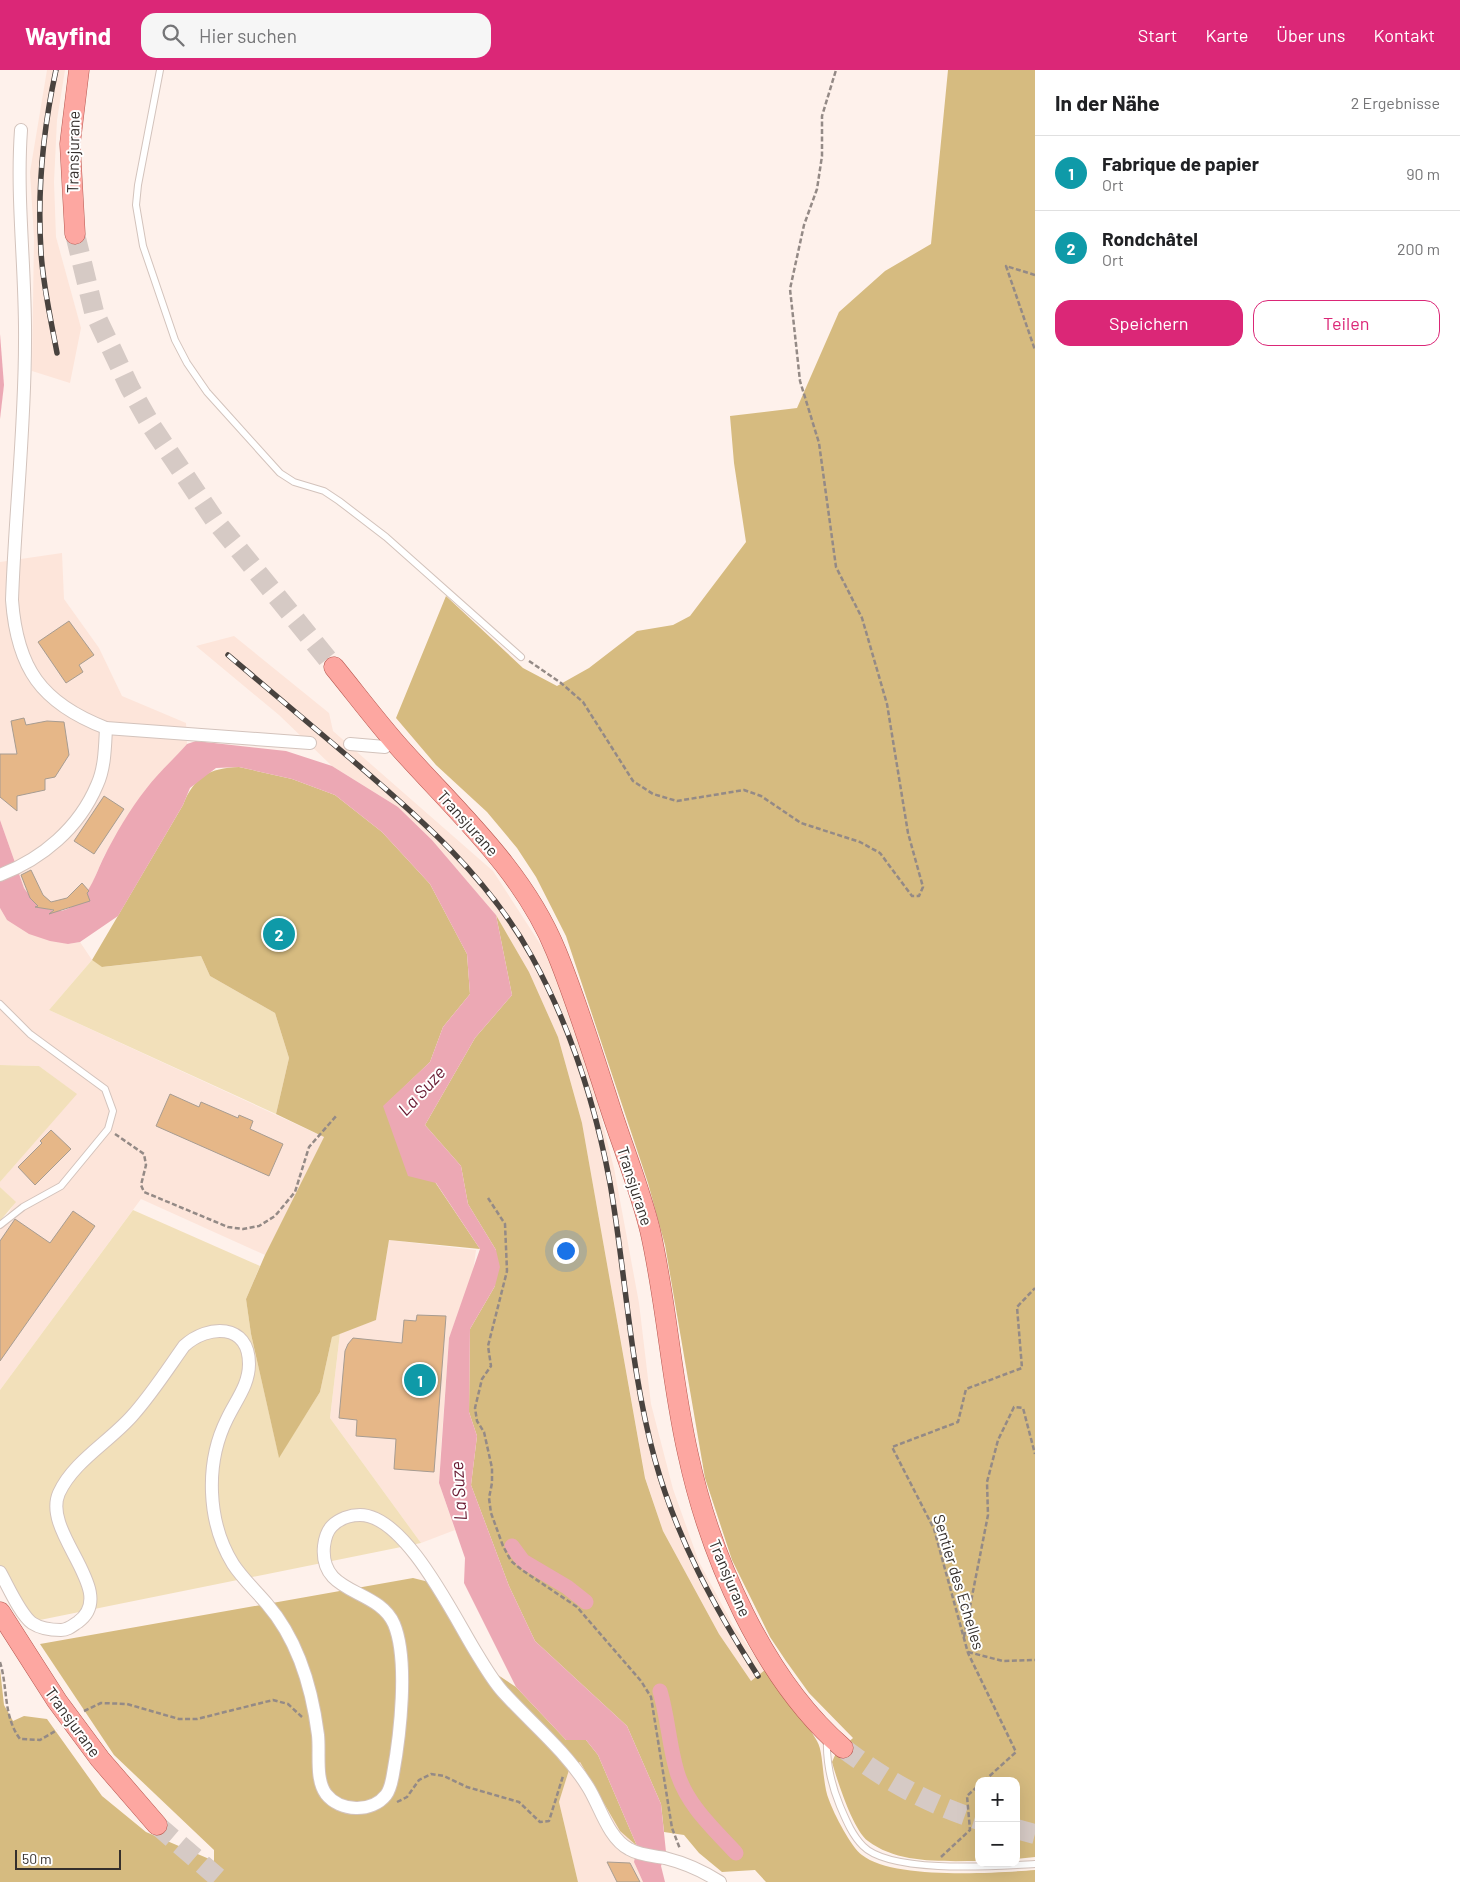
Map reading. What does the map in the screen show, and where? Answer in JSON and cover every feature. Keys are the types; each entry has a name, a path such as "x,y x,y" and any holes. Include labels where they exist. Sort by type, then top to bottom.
{"main road":[{"name":"Transjurane","path":"75,234 70,144 79,70"},
{"name":"Transjurane","path":"334,667 398,746 504,864 526,893 555,948 649,1227 667,1323 687,1453 713,1540 743,1612 788,1688 843,1748"},
{"name":"Transjurane","path":"0,1612 22,1650 78,1730 100,1759 158,1825"}],"street":[{"path":"21,130 19,176 25,367 13,584 15,629 22,656 41,687 68,710 106,728 310,743"},
{"path":"0,875 35,860 54,845 87,803 97,785 102,768 106,728"},
{"path":"350,744 385,747"},
{"path":"0,1572 32,1623 48,1630 67,1630 82,1619 90,1603 88,1580 59,1526 56,1512 58,1494 71,1475 132,1417 184,1346 194,1336 208,1331 226,1331 238,1338 248,1351 249,1367 246,1384 226,1420 216,1447 212,1479 214,1511 222,1541 234,1565 273,1610 297,1652 307,1676 318,1731 320,1780 327,1795 341,1805 358,1808 372,1807 385,1795 392,1780 401,1716 402,1681 398,1642 394,1625 386,1611 374,1601 337,1583 328,1570 323,1557 324,1540 329,1528 341,1519 357,1515 375,1517 390,1527 436,1584 476,1653 501,1690 568,1759 624,1846 633,1852 687,1864 720,1882"}],"lane":[{"path":"160,70 136,205 143,246 175,340 187,363 207,392 280,473 294,482 324,491 386,537 521,656"},
{"path":"0,1004 30,1034 104,1089 113,1110 108,1129 61,1186 23,1207 0,1225"},
{"path":"827,1732 830,1782 854,1836 864,1848 885,1857 930,1866 1035,1864"}],"path":[{"path":"521,656 561,682 583,702 633,781 653,794 677,801 744,790 761,796 801,823 860,842 880,853 912,896 919,896 923,887 908,833 887,704 862,618 836,567 819,443 800,381 790,289 804,225 817,189 822,156 822,116 836,70"},
{"path":"1035,275 1006,266 1035,350"},
{"path":"108,1129 144,1154 146,1165 140,1185 144,1192 228,1226 243,1229 260,1226 274,1216 295,1192 309,1146 337,1115"},
{"path":"488,1198 504,1224 507,1271 497,1304 488,1346 491,1366 482,1379 475,1408 477,1421 484,1432 492,1468 489,1498 491,1513 506,1554 522,1570 577,1607 633,1669 651,1697 672,1828 687,1864"},
{"name":"Sentier des Echelles","path":"988,1777 1016,1752 968,1652 934,1529 892,1447 958,1422 966,1389 1022,1368 1017,1307 1035,1288"},
{"path":"964,1637 988,1515 987,1482 998,1440 1014,1407 1023,1408 1035,1454"},
{"path":"968,1652 1004,1661 1035,1660"},
{"path":"0,1662 11,1727 20,1739 40,1740 57,1730"},
{"path":"81,1713 101,1703 127,1704 179,1719 197,1719 273,1700 288,1704 318,1731"},
{"path":"372,1807 388,1807 406,1797 419,1780 431,1774 444,1776 467,1787 519,1802 540,1822 549,1822 560,1792 568,1759"},
{"path":"930,1866 970,1830 967,1796 975,1789"}],"shaded area":[{"path":"47,70 65,70 57,120 54,182 56,237 81,328 70,383 32,371 34,238 30,172"},
{"path":"948,70 1035,70 1035,1857 1020,1859 1020,1777 975,1777 975,1861 921,1860 893,1854 868,1841 862,1835 851,1816 832,1762 836,1753 853,1738 809,1693 770,1637 732,1560 705,1478 665,1245 648,1183 566,936 536,877 517,848 487,812 436,765 396,718 446,596 523,668 557,686 589,668 637,631 673,625 690,616 746,542 734,463 730,416 797,408 839,312 885,271 931,244"},
{"path":"62,553 64,599 99,648 122,696 186,723 187,744 146,789 104,856 89,891 73,906 59,911 42,908 35,904 24,888 0,820 0,562"},
{"path":"234,636 329,713 333,731 493,871 548,956 590,1074 614,1168 639,1303 651,1404 673,1489 699,1562 733,1625 765,1670 751,1681 719,1634 663,1531 645,1477 582,1123 558,1037 529,972 496,915 432,840 398,807 332,766 279,715 196,646"},
{"path":"239,767 292,779 335,795 382,832 430,884 467,954 470,994 443,1027 430,1062 384,1106 480,1249 389,1240 376,1320 332,1337 320,1392 279,1458 251,1334 246,1299 265,1255 324,1137 276,1114 289,1058 275,1013 210,976 201,956 102,967 92,960 192,787 211,772 219,769"},
{"path":"0,908 7,920 68,944 80,942 92,960 49,1010 324,1137 265,1255 141,1199 0,1390 0,1227 15,1202 0,1187 0,1182 76,1094 39,1066 0,1065"},
{"path":"496,915 529,972 558,1037 582,1123 645,1478 663,1531 719,1634 751,1681 765,1670 817,1741 822,1760 825,1786 831,1806 848,1838 862,1855 877,1863 920,1872 971,1873 1035,1870 1035,1882 766,1882 755,1870 722,1872 699,1853 684,1835 664,1832 661,1804 627,1726 535,1641 509,1586 471,1485 477,1436 469,1412 470,1329 495,1286 496,1250 468,1204 461,1166 425,1125 475,1038 512,995"},
{"path":"201,956 210,976 275,1013 289,1058 276,1114 49,1010 92,960 103,967"},
{"path":"0,1065 39,1066 77,1094 0,1182"},
{"path":"0,1187 16,1202 0,1221"},
{"path":"133,1210 260,1266 246,1299 251,1334 279,1457 320,1392 332,1337 340,1333 330,1418 421,1543 30,1622 0,1573 0,1390"},
{"path":"389,1240 476,1250 473,1272 449,1338 439,1483 455,1530 421,1543 330,1418 340,1333 376,1320"},
{"path":"413,1578 437,1584 492,1671 516,1687 566,1740 586,1740 598,1755 637,1846 620,1831 580,1762 569,1770 559,1802 578,1882 0,1882 0,1669 4,1705 13,1721 24,1716 47,1719 102,1796 146,1832 214,1861 214,1850 114,1755 40,1644"},
{"path":"580,1762 620,1831 637,1846 634,1862 643,1882 578,1882 559,1802 569,1770"}],"water":[{"path":"0,334 4,385 0,419"},
{"name":"La Suze","path":"196,741 286,751 332,766 398,807 432,840 496,915 512,995 475,1038 425,1125 461,1166 468,1204 496,1250 500,1267 495,1286 470,1329 469,1412 477,1436 471,1485 509,1586 535,1641 627,1726 661,1804 666,1852 661,1866 665,1882 643,1882 634,1862 637,1846 598,1755 586,1740 566,1740 516,1687 464,1583 465,1558 439,1483 449,1338 480,1249 436,1183 408,1176 383,1106 430,1062 443,1027 470,994 467,954 430,884 382,832 335,795 292,779 239,767 216,768 190,788 183,805 118,916 80,942 68,944 50,941 29,934 7,920 0,908 0,820 24,888 34,900 46,908 60,911 67,909 80,900 89,889 118,831 146,789 187,744"}],"building":[{"path":"69,621 94,655 79,665 83,672 66,683 38,642"},
{"path":"24,718 26,725 47,721 64,722 69,755 55,777 45,779 45,790 17,796 17,811 0,797 0,754 17,754 11,721"},
{"path":"104,796 124,809 94,854 74,841"},
{"path":"31,870 43,895 51,902 67,898 82,883 89,891 87,893 90,901 49,914 54,910 35,907 38,906 30,898 21,875"},
{"path":"170,1094 199,1107 201,1102 238,1118 239,1115 253,1121 250,1129 283,1144 269,1176 156,1126"},
{"path":"51,1130 71,1149 35,1185 18,1167 42,1143 40,1141"},
{"path":"73,1211 95,1226 0,1361 0,1241 15,1219 50,1243"},
{"path":"417,1315 446,1316 434,1472 394,1469 396,1439 356,1436 357,1420 339,1418 345,1351 348,1344 353,1338 402,1343 404,1320 416,1321"},
{"path":"607,1862 630,1863 640,1882 617,1882"}],"waterway":[{"path":"512,1546 523,1561 567,1587 586,1602"},
{"path":"660,1691 674,1762 681,1784 694,1806 736,1853"}],"tunnel":[{"path":"75,234 94,312 130,388 152,427 214,519 334,667"},
{"path":"843,1748 891,1781 925,1799 975,1819"},
{"path":"157,1825 223,1882"},
{"path":"1020,1830 1035,1834"}],"railway":[{"path":"56,70 44,138 40,229 44,277 57,353"},
{"path":"228,655 377,781 427,826 474,875 495,901 532,957 559,1011 570,1039 597,1124 616,1218 640,1392 655,1460 664,1489 698,1572 726,1624 758,1676"}],"place":[{"name":"Rondchâtel","path":"279,934"},
{"name":"Fabrique de papier","path":"420,1380"}]}
